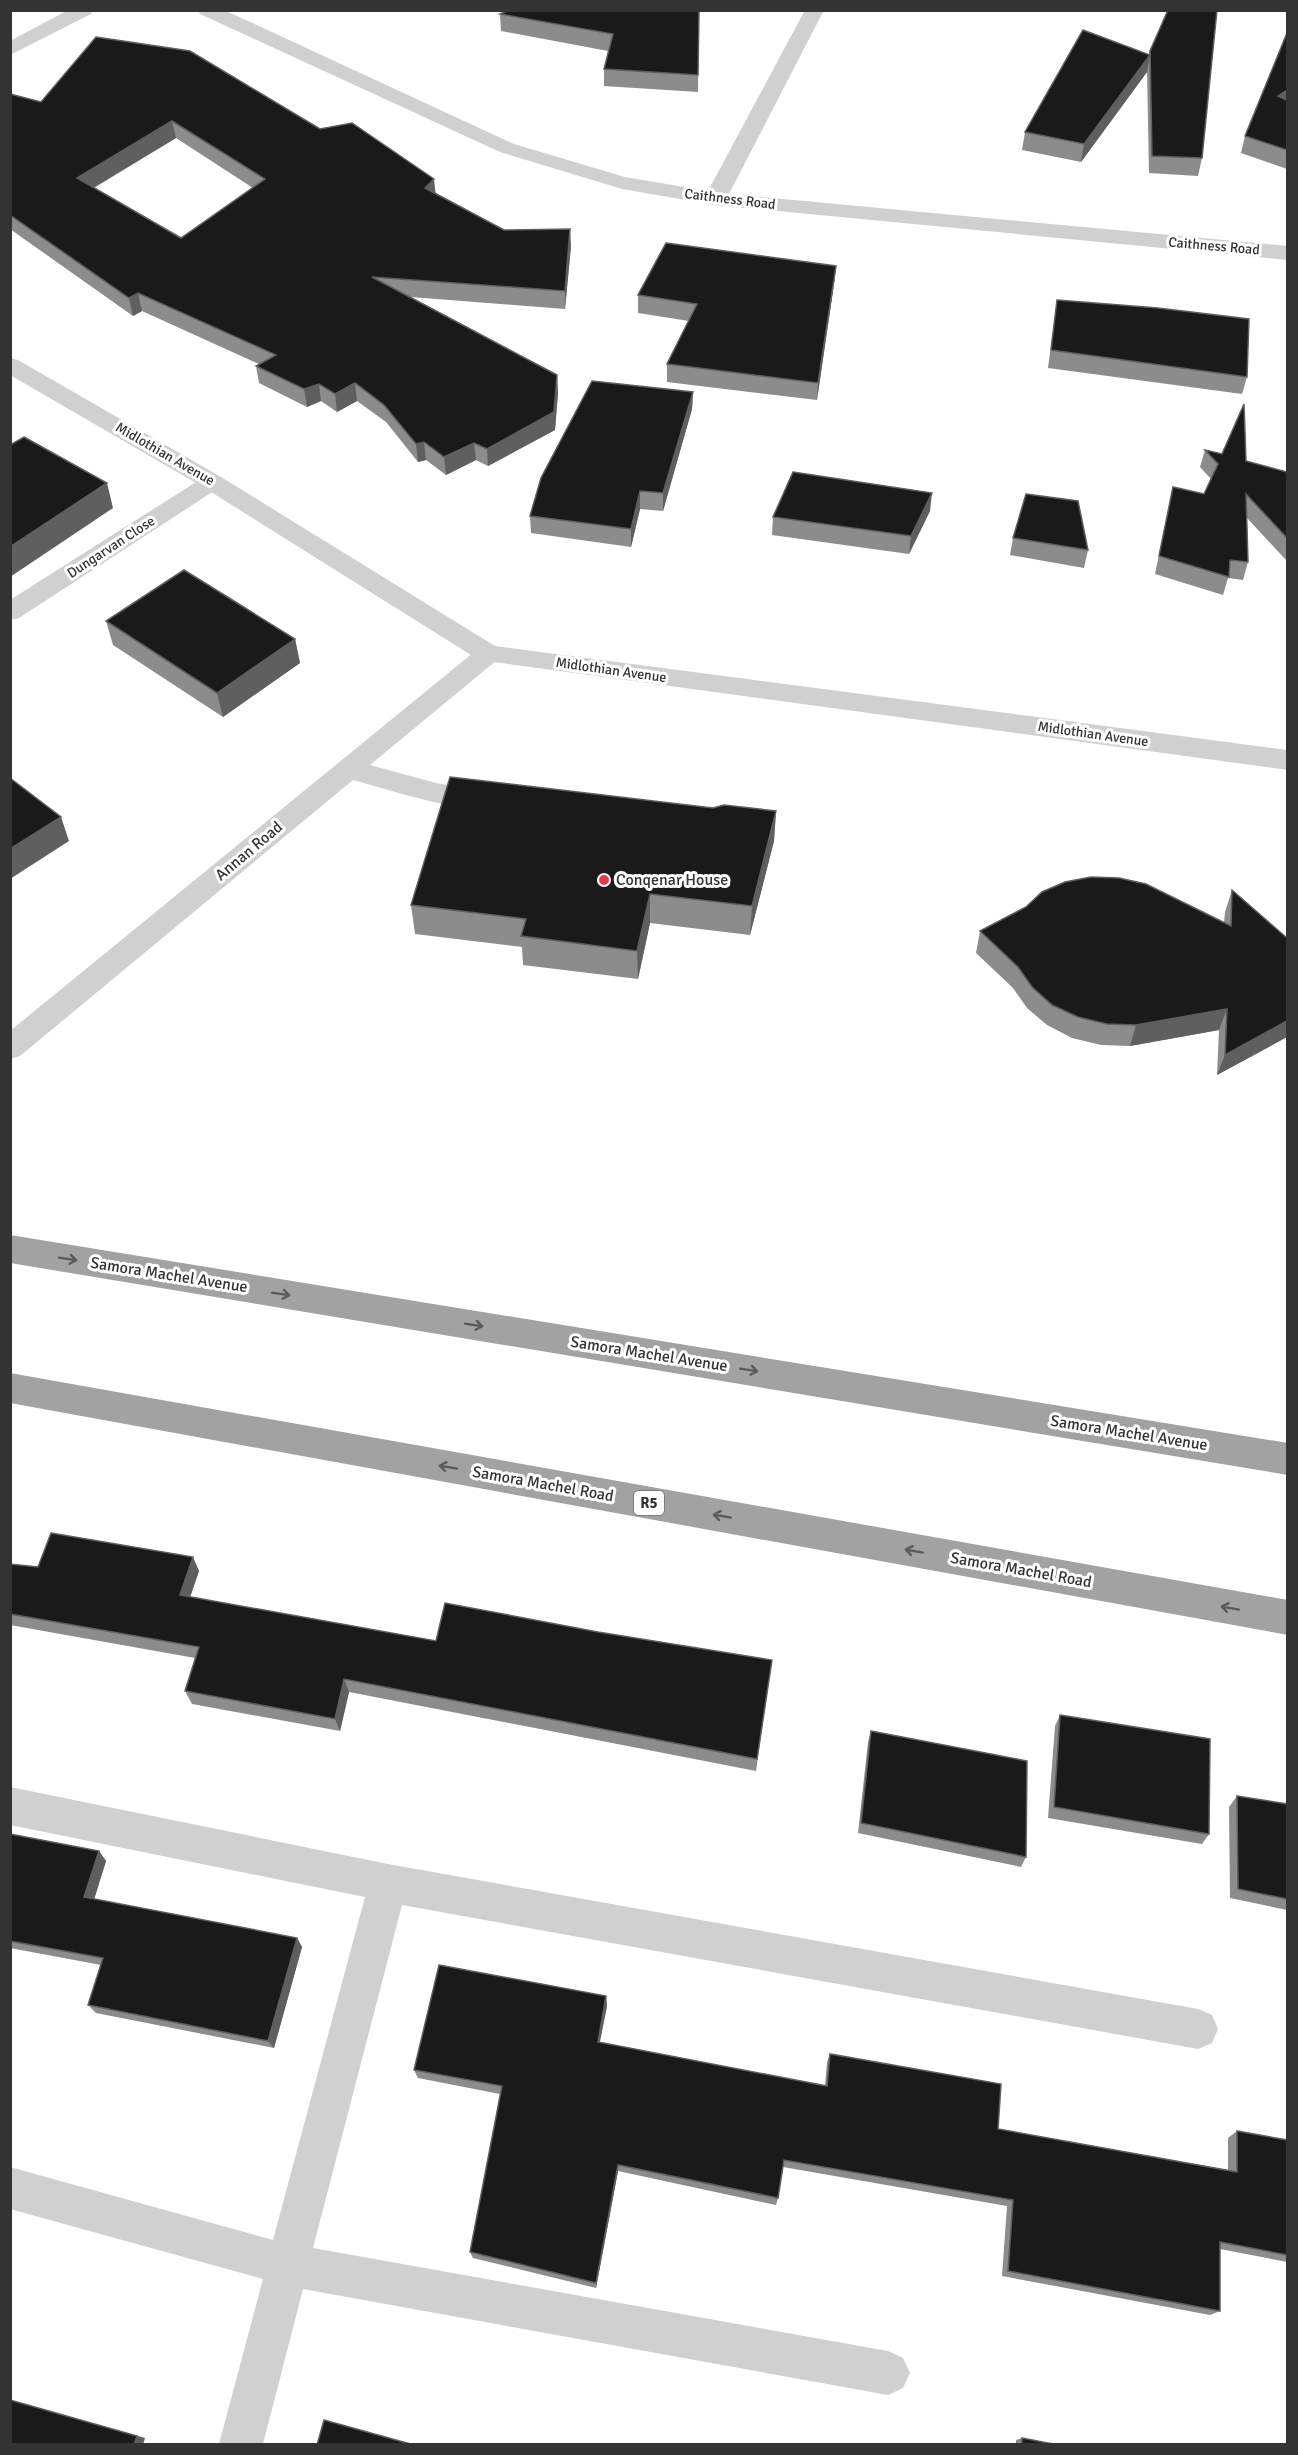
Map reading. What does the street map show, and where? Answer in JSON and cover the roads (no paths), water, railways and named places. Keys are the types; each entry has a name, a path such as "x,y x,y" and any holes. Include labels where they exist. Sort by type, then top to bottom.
{"highway":[{"name":"Samora Machel Avenue","path":"10,1249 1287,1459"},
{"name":"Samora Machel Road","path":"10,1388 1287,1618"}],"street":[{"path":"10,49 84,10"},
{"name":"Caithness Road","path":"207,10 507,148 622,183 715,200 1287,253"},
{"path":"715,200 815,10"},
{"name":"Midlothian Avenue","path":"10,365 212,482 488,654 1287,759"}],"lane":[{"name":"Dungarvan Close","path":"10,612 212,482"},
{"name":"Annan Road","path":"10,1048 488,654"},
{"path":"349,769 436,794 516,803"},
{"path":"10,1806 388,1883 1198,2029"},
{"path":"241,2445 388,1883"},
{"path":"10,2188 288,2265 888,2373"}],"place":[{"name":"Conqenar House","path":"604,880"}]}
